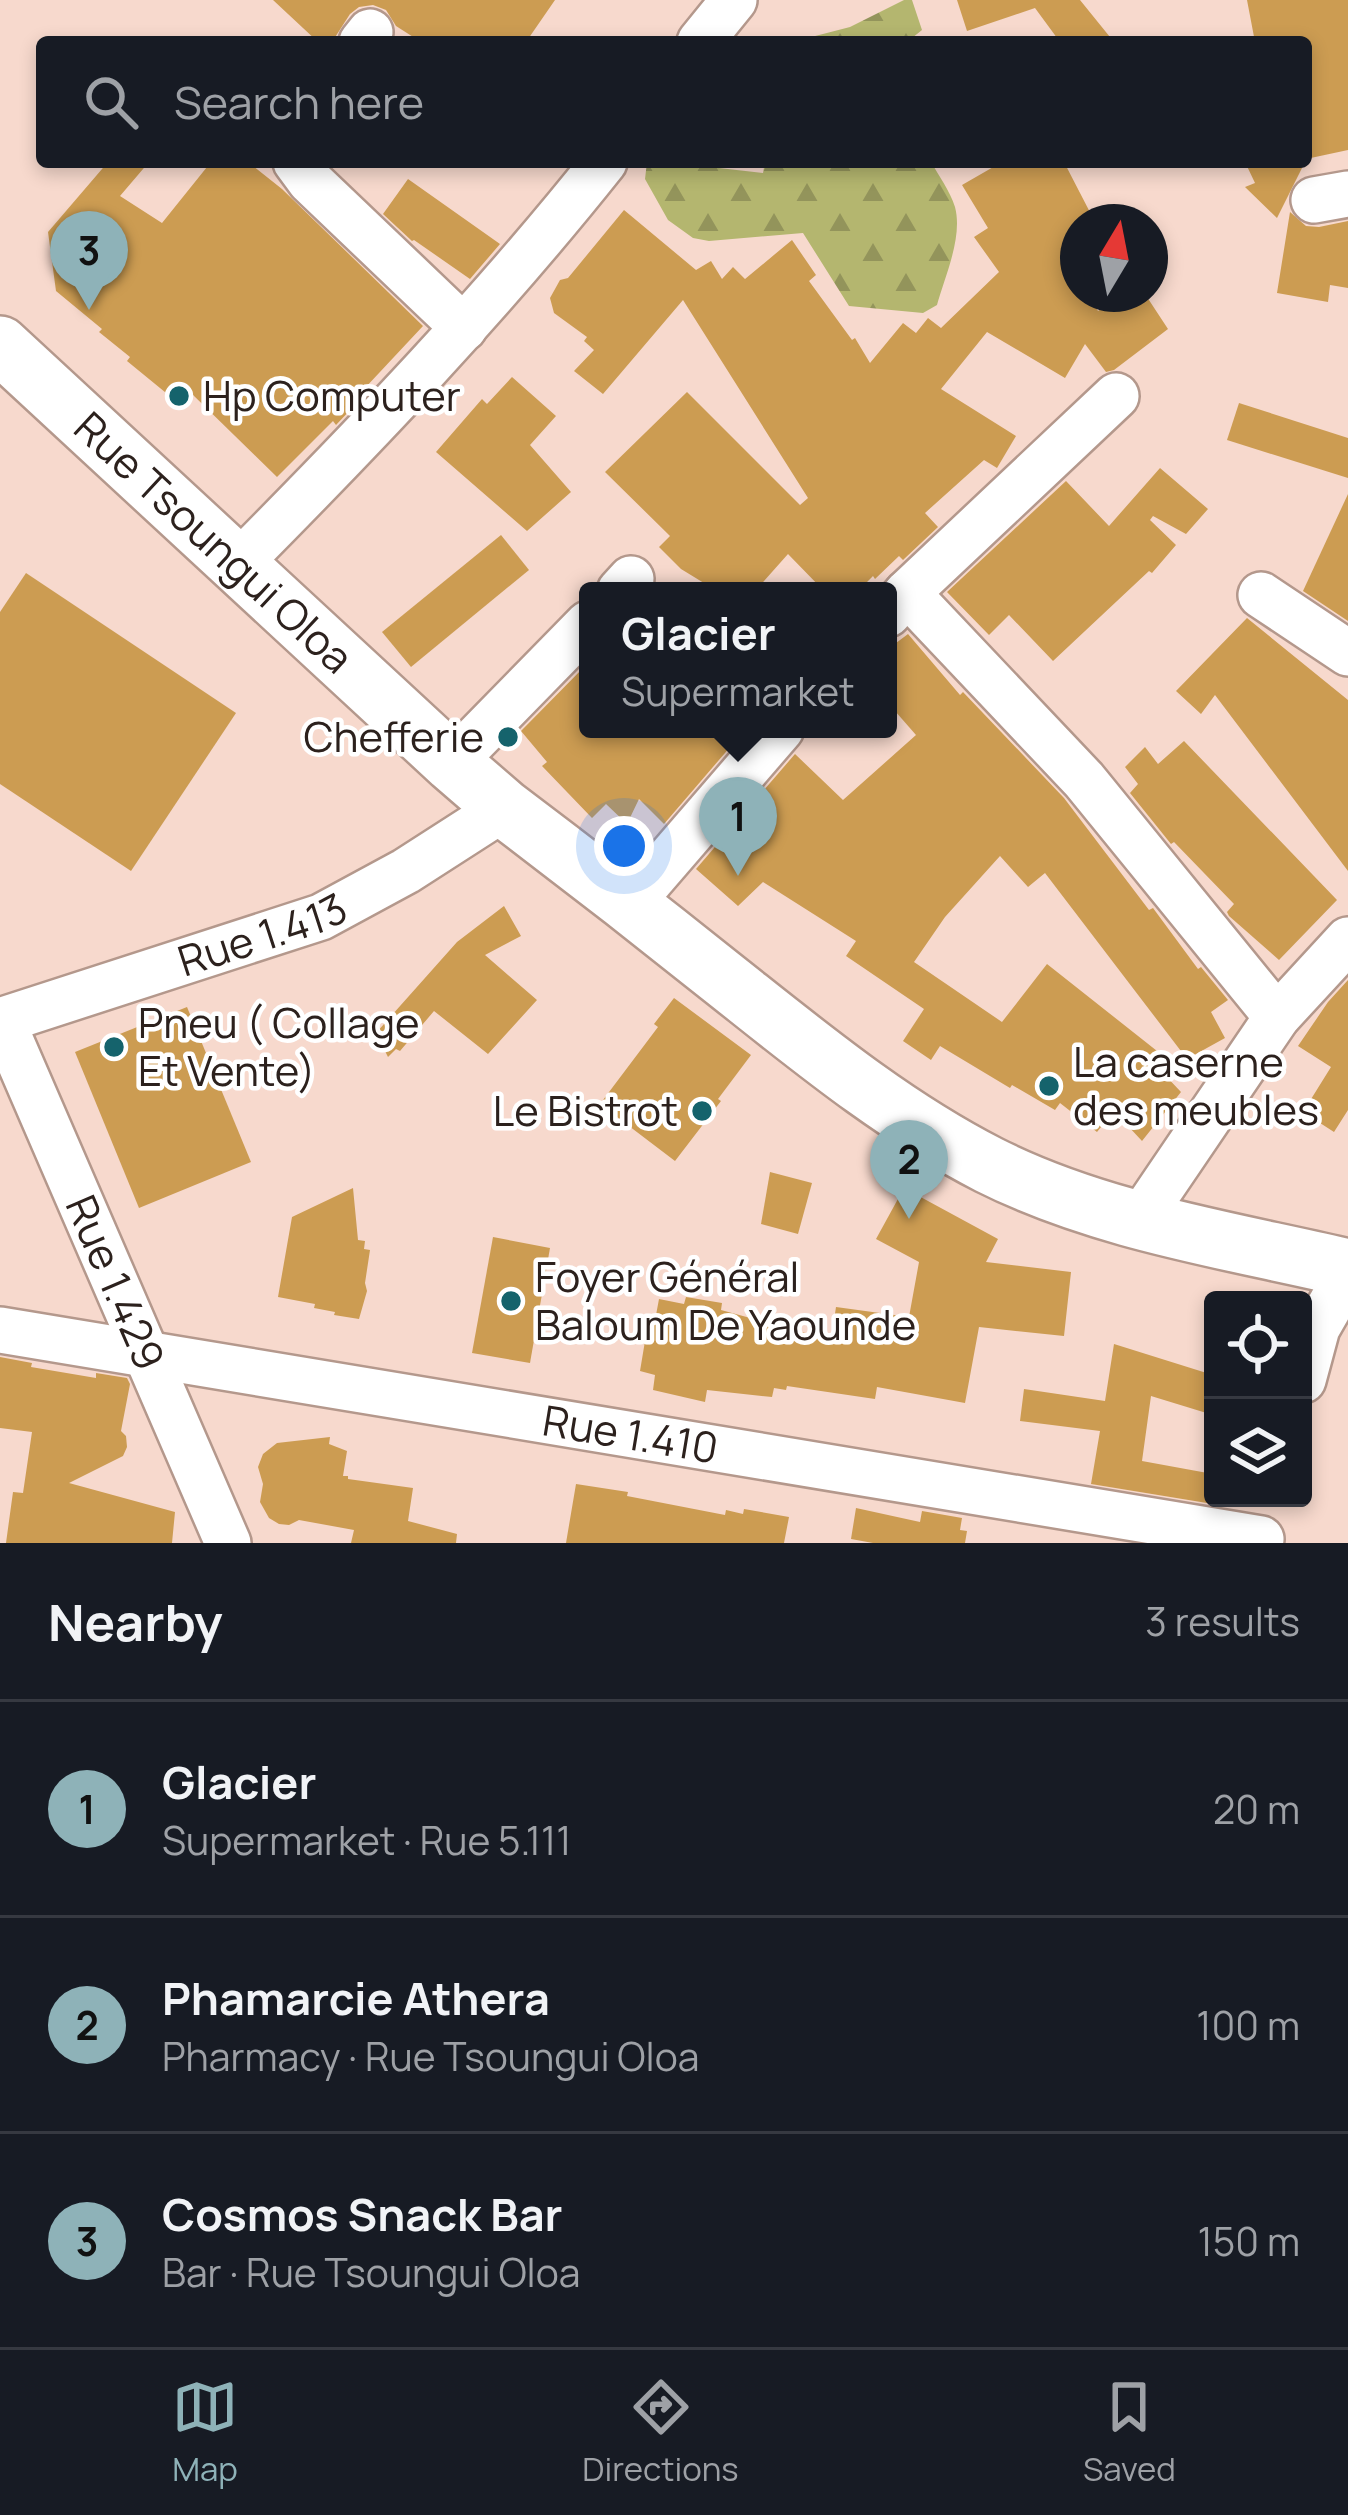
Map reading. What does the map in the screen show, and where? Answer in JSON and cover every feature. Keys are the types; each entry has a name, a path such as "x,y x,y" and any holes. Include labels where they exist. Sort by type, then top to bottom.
{"main road":[{"name":"Rue Tsoungui Oloa","path":"0,345 452,764 809,1047 922,1126 1010,1174 1069,1198 1348,1271"}],"street":[{"path":"705,36 734,0"},
{"path":"300,168 464,328"},
{"path":"238,563 464,328 599,168"},
{"path":"1116,396 897,604 1084,780 1277,1017"},
{"path":"1261,595 1348,653"},
{"path":"452,764 579,633"},
{"path":"630,904 774,738"},
{"name":"Rue 1.413","path":"1,1021 320,917 406,872 504,808"},
{"path":"1140,1219 1277,1017 1348,940"},
{"name":"Rue 1.429","path":"1,1021 228,1543"},
{"path":"1312,1347 1348,1271"},
{"name":"Rue 1.410","path":"0,1330 1264,1526"}],"green space":[{"path":"912,0 922,30 914,36 815,36 850,27"},
{"path":"646,168 763,173 764,168 934,168 957,219 937,305 923,313 849,306 803,233 709,241 693,238 668,220 645,179"}],"building":[{"path":"273,0 555,0 530,36 412,36 396,26 386,10 373,5 350,14 336,36 312,36"},
{"path":"957,0 1080,0 1109,36 1056,36 1035,8 967,31"},
{"path":"1247,0 1348,0 1348,150 1312,158 1312,36 1254,36"},
{"path":"103,168 144,168 120,196 162,223 206,168 256,168 423,326 336,425 333,421 277,477 192,394 182,406 127,361 130,357 99,332 102,329 56,291 48,232"},
{"path":"992,168 1067,168 1086,204 1060,204 1060,312 1157,312 1168,329 1106,372 1085,344 1065,378 987,332 941,389 1016,436 997,468 984,460 925,513 938,527 875,579 815,582 788,554 763,582 702,582 681,569 659,547 670,536 605,472 687,392 800,505 808,498 683,300 603,394 574,371 594,350 584,341 587,337 554,313 550,298 560,280 568,278 624,210 696,270 711,261 722,279 733,267 745,279 792,240 816,275 809,281 870,363 903,323 916,333 928,318 941,328 999,272 974,237 988,228 962,185"},
{"path":"1248,168 1302,168 1277,218 1245,187 1255,183"},
{"path":"408,179 500,244 470,279 412,241 383,214"},
{"path":"1290,212 1306,226 1348,221 1348,288 1330,285 1328,302 1277,293"},
{"path":"512,377 556,416 530,445 571,492 527,531 436,452 482,399 487,404"},
{"path":"1239,403 1348,438 1348,478 1227,440"},
{"path":"1160,468 1208,509 1186,534 1153,516 1150,520 1176,545 1152,573 1053,661 1009,615 989,635 947,592 1066,481 1109,526"},
{"path":"1348,494 1348,621 1303,591"},
{"path":"501,535 529,570 411,667 382,632"},
{"path":"26,573 236,713 131,871 0,784 0,612"},
{"path":"1247,618 1348,700 1348,871 1215,695 1201,714 1176,691"},
{"path":"908,634 960,695 963,692 1064,798 1149,910 1153,908 1198,969 1228,1000 1211,1012 1225,1038 1187,1059 1045,873 1028,887 1000,856 945,917 914,962 1002,1022 1047,964 1176,1066 1163,1073 1181,1092 1142,1141 1114,1111 1097,1132 1060,1103 1055,1110 940,1046 931,1060 903,1041 924,1009 846,956 856,941 763,882 738,906 696,869 795,754 843,800 916,735 897,713 897,642"},
{"path":"579,672 579,738 738,738 664,824 639,799 627,824 606,804 592,818 542,766 547,762 521,731"},
{"path":"1184,741 1337,900 1279,960 1229,916 1234,904 1171,844 1130,793 1138,784 1125,767 1145,747 1158,764"},
{"path":"504,906 521,936 485,955 537,1000 488,1054 434,1011 400,1051 388,1057 376,1033 457,942"},
{"path":"1348,980 1348,1110 1334,1132 1303,1112 1331,1067 1298,1046"},
{"path":"674,998 751,1055 675,1161 600,1104"},
{"path":"187,1007 251,1162 139,1208 75,1052"},
{"path":"770,1172 812,1183 798,1234 761,1224"},
{"path":"353,1188 358,1240 365,1241 364,1249 370,1250 359,1319 278,1297 292,1217"},
{"path":"904,1188 998,1239 986,1262 1071,1272 1064,1336 979,1327 965,1403 877,1387 875,1399 787,1386 786,1390 774,1388 772,1397 707,1390 705,1402 653,1390 655,1375 640,1371 659,1299 684,1304 686,1297 722,1303 721,1310 831,1340 836,1307 909,1317 919,1262 876,1239"},
{"name":"Foyer Général Baloum De Yaounde","path":"493,1237 550,1248 530,1363 472,1353"},
{"path":"1114,1344 1204,1372 1204,1412 1151,1396 1142,1461 1204,1472 1204,1503 1091,1484 1100,1431 1020,1421 1024,1389 1105,1401"},
{"path":"0,1357 96,1378 96,1373 127,1378 123,1456 69,1483 175,1512 172,1543 6,1543 13,1492 23,1493 32,1432 0,1428"},
{"path":"330,1437 329,1444 347,1451 343,1476 413,1488 408,1521 457,1534 456,1543 351,1543 354,1530 299,1520 279,1524 269,1518 260,1502 263,1484 258,1467 263,1454 277,1443"},
{"path":"576,1484 725,1515 726,1510 743,1514 744,1509 789,1517 784,1543 566,1543"},
{"path":"856,1508 920,1522 922,1511 962,1518 965,1543 851,1539"}],"place":[{"name":"Cosmos Snack Bar","path":"89,310"},
{"name":"Hp Computer","path":"179,396"},
{"name":"Chefferie","path":"508,737"},
{"name":"Glacier","path":"738,876"},
{"name":"Pneu ( Collage Et Vente)","path":"114,1047"},
{"name":"La caserne des meubles","path":"1049,1086"},
{"name":"Le Bistrot","path":"702,1111"},
{"name":"Phamarcie Athera","path":"909,1219"},
{"name":"Foyer Général Baloum De Yaounde","path":"511,1301"}]}
